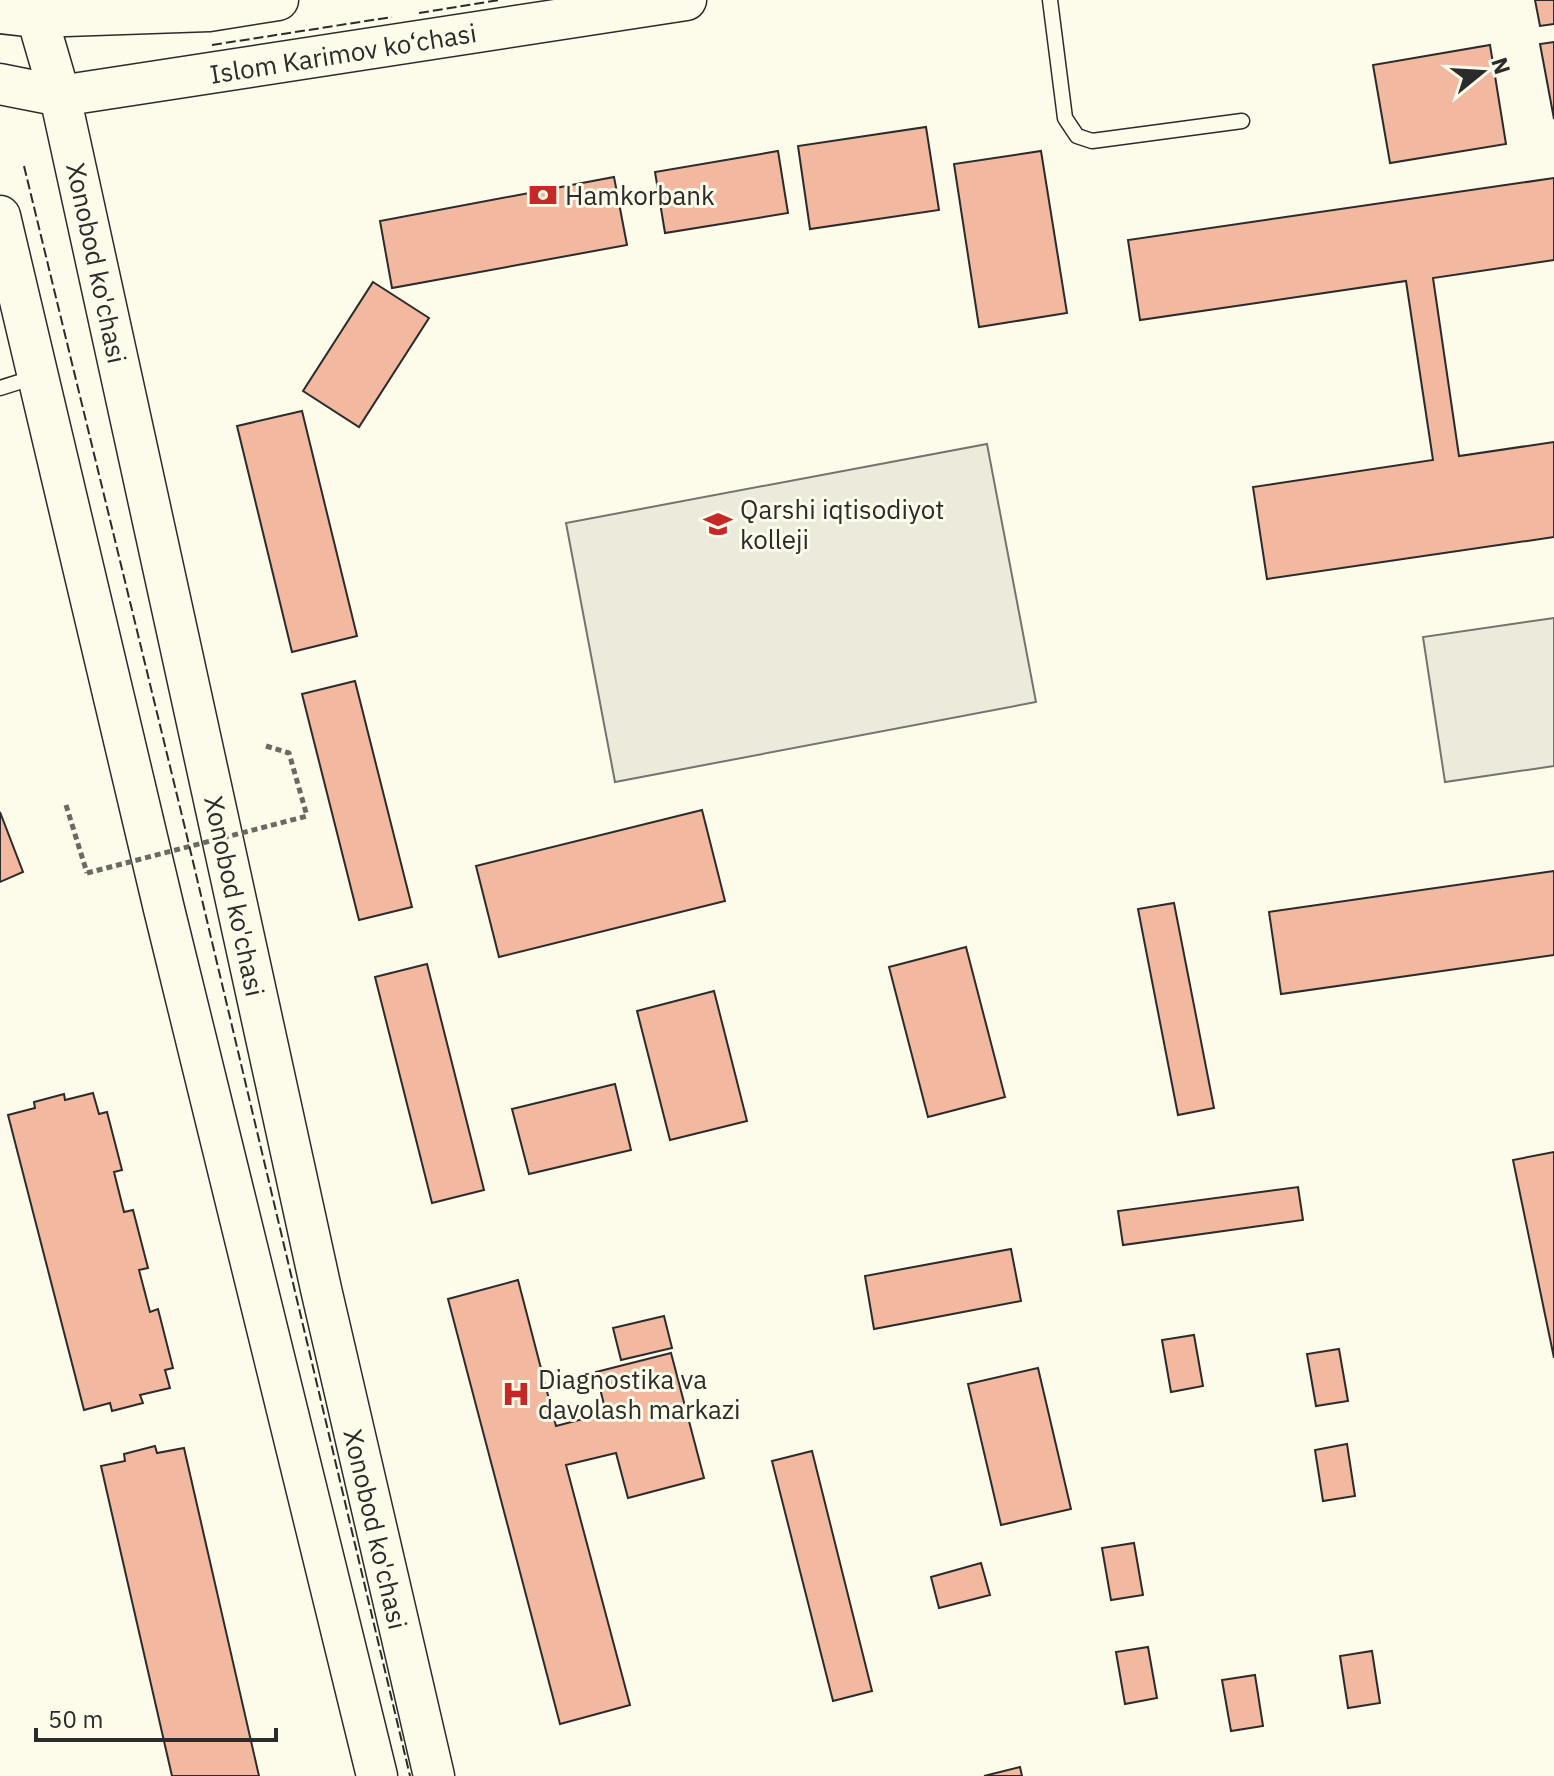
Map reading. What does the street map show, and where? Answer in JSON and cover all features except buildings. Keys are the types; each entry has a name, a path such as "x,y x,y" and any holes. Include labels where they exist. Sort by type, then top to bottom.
{"main road":[{"path":"19,15 209,11 278,0"},
{"name":"Islom Karimov ko‘chasi","path":"0,84 60,96 686,0"},
{"name":"Xonobod ko'chasi","path":"19,15 60,96 318,1274 434,1776"},
{"path":"0,216 164,909 377,1776"}],"lane":[{"path":"1050,0 1065,118 1077,136 1092,141 1242,121"},
{"path":"0,388 39,376"}],"path":[{"path":"66,805 87,873 307,816 289,753 266,746"}],"shaded area":[{"path":"987,444 1036,702 615,782 566,523"},
{"path":"1554,618 1554,766 1445,782 1423,637"}],"fence":[{"path":"419,13 499,0"},
{"path":"212,45 392,17"},
{"path":"24,166 410,1776"}],"place":[{"name":"Hamkorbank","path":"543,195"},
{"name":"Qarshi iqtisodiyot kolleji","path":"718,524"},
{"name":"Diagnostika va davolash markazi","path":"516,1394"}]}
